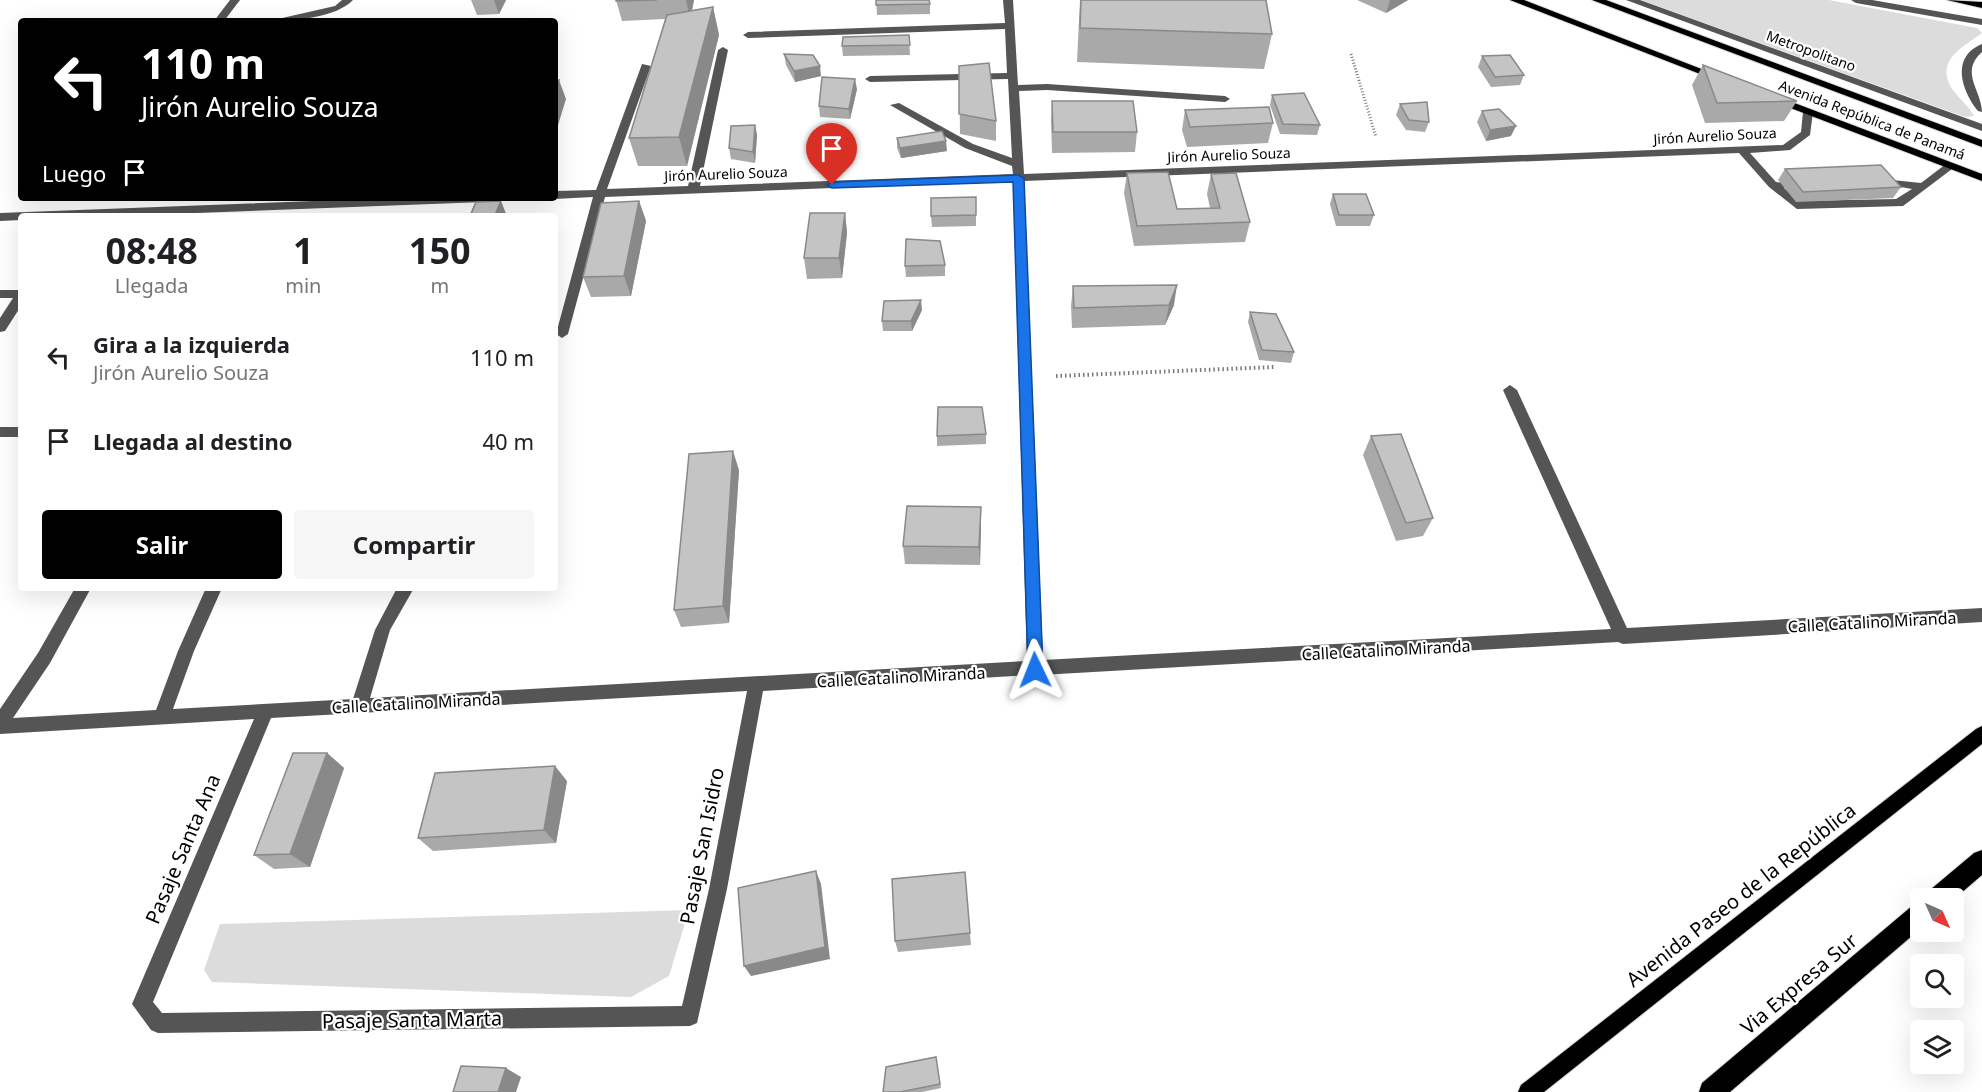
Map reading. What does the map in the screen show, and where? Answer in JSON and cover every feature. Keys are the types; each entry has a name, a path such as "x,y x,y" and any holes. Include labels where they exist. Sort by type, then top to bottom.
{"highway":[{"path":"1950,888 1982,861"},
{"name":"Via Expresa Sur","path":"1711,1092 1910,923"}],"main road":[{"path":"1515,0 1732,83"},
{"name":"Avenida República de Panamá","path":"1597,0 1982,144"},
{"path":"1952,0 1982,5"},
{"name":"Avenida República de Panamá","path":"1765,95 1982,178"},
{"name":"Avenida Paseo de la República","path":"1528,1092 1982,734"}],"street":[{"path":"221,18 235,0"},
{"path":"289,18 338,8 348,0"},
{"path":"1008,0 1018,164 1035,670"},
{"name":"Metropolitano","path":"1631,0 1982,128"},
{"path":"1856,0 1982,22"},
{"path":"748,35 1009,26"},
{"path":"1982,47 1975,52 1965,69 1966,87 1982,109"},
{"path":"693,190 723,50"},
{"path":"562,334 600,194 646,66"},
{"path":"870,79 1013,82 1047,87 1224,99"},
{"path":"895,105 969,147 1018,164"},
{"name":"Jirón Aurelio Souza","path":"558,195 1743,151 1786,148 1797,142 1806,133 1808,112"},
{"path":"1743,151 1797,205 1899,203 1950,166"},
{"path":"1877,180 1923,187"},
{"path":"113,213 343,201"},
{"path":"0,217 18,216"},
{"path":"0,294 18,295"},
{"path":"0,328 18,300"},
{"path":"1510,390 1623,637"},
{"path":"0,432 18,432"},
{"path":"0,724 44,658 82,591"},
{"path":"162,717 213,591"},
{"path":"359,706 378,637 404,591"},
{"name":"Calle Catalino Miranda","path":"0,724 265,712 1035,670 1982,615"},
{"name":"Pasaje San Isidro","path":"690,1016 718,889 756,685"},
{"name":"Pasaje Santa Ana","path":"142,1004 265,712"},
{"name":"Pasaje Santa Marta","path":"142,1004 158,1023 690,1016"}],"path":[{"path":"1351,54 1384,164"},
{"path":"1026,377 1274,367"}],"shaded area":[{"path":"1641,0 1829,0 1977,28 1982,33 1951,58 1946,74 1956,94 1974,116 1965,117"},
{"path":"689,910 669,976 631,997 212,982 204,970 220,924"}],"building":[{"path":"876,0 929,0 930,4 876,5"},
{"path":"1081,0 1266,0 1272,34 1080,28"},
{"path":"713,7 679,137 629,138 667,15"},
{"path":"909,35 910,45 842,46 843,37"},
{"path":"784,54 813,55 820,66 794,71"},
{"path":"1510,55 1524,75 1495,77 1482,56"},
{"path":"989,63 996,121 959,114 959,66"},
{"path":"1703,65 1797,101 1717,103"},
{"path":"822,77 855,79 849,109 819,106"},
{"path":"1304,93 1320,125 1283,124 1272,95"},
{"path":"1052,101 1133,101 1137,132 1053,132"},
{"path":"1427,102 1429,122 1409,120 1400,104"},
{"path":"1269,107 1273,123 1190,127 1185,110"},
{"path":"1499,109 1516,126 1490,130 1482,111"},
{"path":"755,125 753,152 729,148 731,126"},
{"path":"942,131 946,141 900,148 897,138"},
{"path":"1881,165 1901,187 1803,192 1785,169"},
{"path":"1168,172 1177,209 1220,208 1211,174 1236,173 1250,222 1137,226 1127,173"},
{"path":"1333,194 1366,194 1374,215 1339,215"},
{"path":"976,197 976,215 931,216 931,198"},
{"path":"501,201 496,213 471,213 476,202"},
{"path":"639,201 624,276 583,277 601,203"},
{"path":"810,213 845,213 839,258 804,258"},
{"path":"906,239 940,241 945,265 905,266"},
{"path":"1177,285 1169,305 1074,308 1073,286"},
{"path":"921,300 911,321 882,321 884,301"},
{"path":"1250,312 1276,314 1294,352 1262,350"},
{"path":"938,407 982,407 986,434 937,436"},
{"path":"1401,434 1433,518 1406,523 1371,436"},
{"path":"733,451 723,606 674,610 689,454"},
{"path":"907,506 981,507 979,547 903,546"},
{"path":"293,753 327,753 290,854 254,855"},
{"path":"555,766 544,830 418,838 435,773"},
{"path":"816,871 825,947 744,966 738,888"},
{"path":"965,872 970,933 895,941 892,879"},
{"path":"936,1057 940,1084 900,1092 883,1092 886,1067"},
{"path":"461,1066 506,1068 498,1092 453,1092"}],"route":[{"path":"832,185 1018,178 1035,670"}]}
